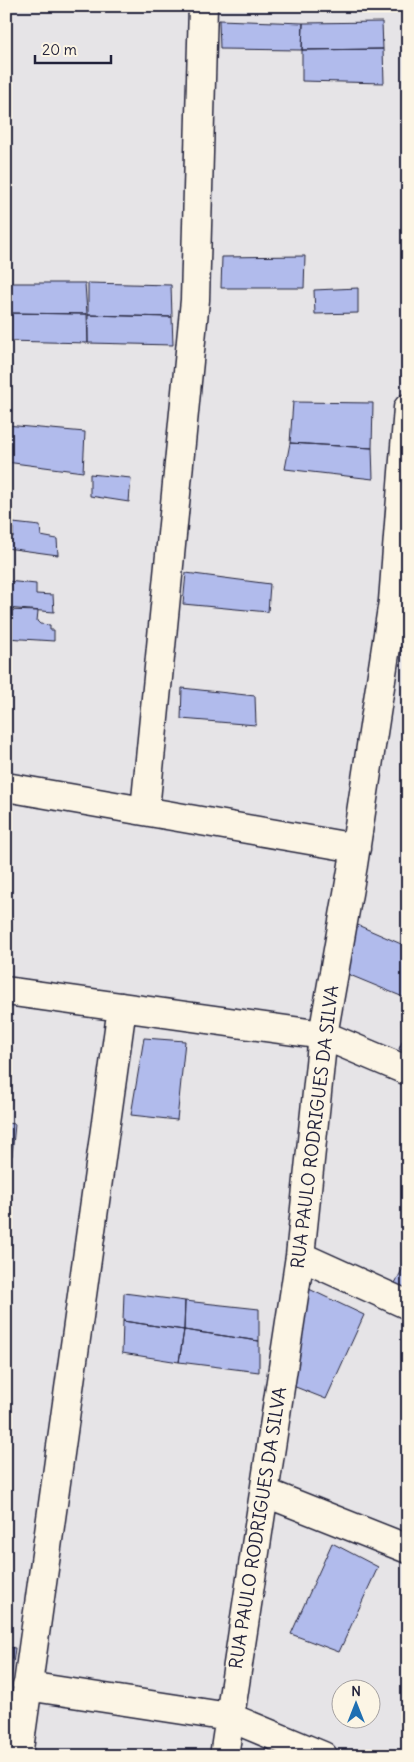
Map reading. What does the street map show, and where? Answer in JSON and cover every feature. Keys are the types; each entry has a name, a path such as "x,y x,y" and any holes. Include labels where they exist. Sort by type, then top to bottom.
{"street":[{"path":"145,810 195,300 203,6"},
{"name":"RUA PAULO RODRIGUES DA SILVA","path":"224,1756 300,1256 323,1035 400,604 408,408"},
{"path":"6,787 356,848"},
{"path":"6,991 323,1035 408,1071"},
{"path":"18,1756 122,1007"},
{"path":"300,1256 408,1305"},
{"path":"264,1492 408,1549"},
{"path":"27,1686 229,1717 323,1756"}],"building":[{"path":"219,20 303,23 302,50 220,49"},
{"path":"382,22 383,49 302,50 303,23"},
{"path":"383,49 384,83 302,81 302,50"},
{"path":"305,256 304,288 221,288 222,257"},
{"path":"6,283 85,283 87,314 6,313"},
{"path":"88,283 171,285 172,317 88,315"},
{"path":"358,288 358,313 315,314 314,290"},
{"path":"6,313 87,314 88,343 6,341"},
{"path":"88,315 172,317 173,345 88,343"},
{"path":"293,402 373,403 372,448 290,443"},
{"path":"6,425 85,432 83,472 6,462"},
{"path":"290,443 372,448 373,479 285,469"},
{"path":"90,474 131,478 129,502 90,496"},
{"path":"13,523 40,526 41,536 57,539 58,555 6,548 6,536 13,537"},
{"path":"186,573 270,584 268,612 183,604"},
{"path":"7,581 36,584 36,594 53,595 54,612 6,608"},
{"path":"6,610 38,611 37,621 40,624 50,625 50,630 54,630 54,641 6,638"},
{"path":"182,688 255,696 256,725 181,719"},
{"path":"353,923 408,947 408,999 345,973"},
{"path":"408,1028 408,1053 399,1049"},
{"path":"144,1038 185,1041 177,1120 131,1115"},
{"path":"6,1123 15,1124 12,1156 6,1155"},
{"path":"408,1259 408,1292 394,1285"},
{"path":"309,1289 364,1315 326,1399 293,1386"},
{"path":"124,1293 185,1301 184,1330 123,1321"},
{"path":"185,1301 259,1309 259,1341 184,1330"},
{"path":"123,1321 184,1330 179,1362 122,1353"},
{"path":"184,1330 259,1341 259,1372 179,1362"},
{"path":"332,1543 378,1567 339,1652 291,1634"},
{"path":"6,1647 15,1648 11,1680 6,1679"},
{"path":"6,1679 11,1680 7,1709 6,1709"}]}
